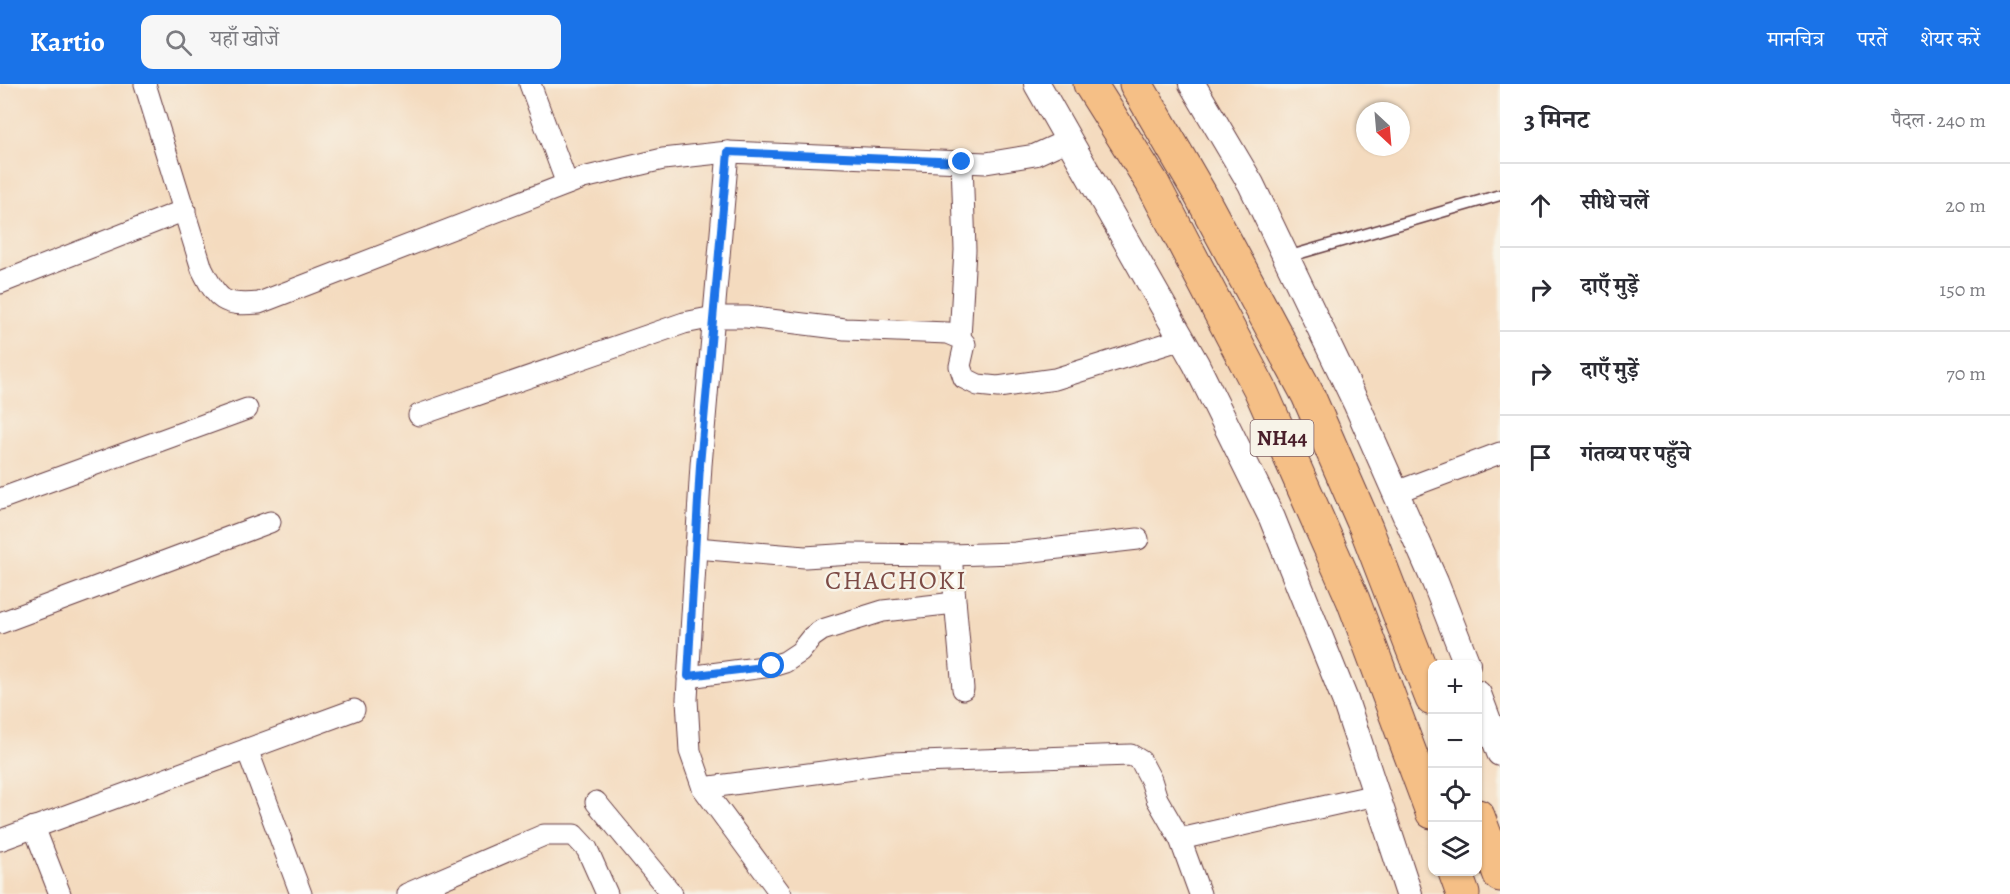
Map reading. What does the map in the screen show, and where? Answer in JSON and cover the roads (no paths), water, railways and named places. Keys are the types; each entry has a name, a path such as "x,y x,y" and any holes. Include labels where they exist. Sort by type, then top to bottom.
{"highway":[{"name":"NH44","path":"1090,84 1153,184 1260,389 1353,600 1428,801"},
{"name":"NH44","path":"1136,84 1200,194 1308,395 1366,528 1428,689"},
{"path":"1480,822 1500,875"},
{"path":"1456,876 1463,894"}],"street":[{"path":"145,84 202,269 214,294 236,305 259,303 583,178 663,159 728,152 986,163 1035,155 1070,139"},
{"path":"530,84 567,184"},
{"path":"1037,84 1197,364 1272,519 1345,700 1409,894"},
{"path":"1192,84 1251,184 1357,405 1435,582 1465,660"},
{"path":"728,152 700,465 687,699 690,751 703,788 781,894"},
{"path":"960,338 965,250 962,162"},
{"path":"0,283 185,210"},
{"path":"419,415 684,323 714,317 747,317 845,329 948,333 960,338 965,344 960,366 964,378 978,385 998,387 1055,379 1182,339"},
{"path":"0,499 247,409"},
{"path":"1396,492 1500,453"},
{"path":"0,623 270,522"},
{"path":"696,548 805,557 852,554 951,555 1015,552 1138,539"},
{"path":"951,555 963,689"},
{"path":"688,676 772,666 785,662 800,652 822,630 883,611 955,603"},
{"path":"1482,705 1500,753"},
{"path":"0,840 354,710"},
{"path":"247,749 302,894"},
{"path":"703,788 890,763 1131,755 1141,761 1151,780 1157,799 1180,839 1200,894"},
{"path":"1180,839 1376,795"},
{"path":"596,801 672,894"},
{"path":"34,827 60,894"},
{"path":"407,894 544,835 574,834 587,849 607,894"}],"lane":[{"path":"1286,257 1500,195"}],"district":[{"name":"CHACHOKI","path":"896,580"}]}
